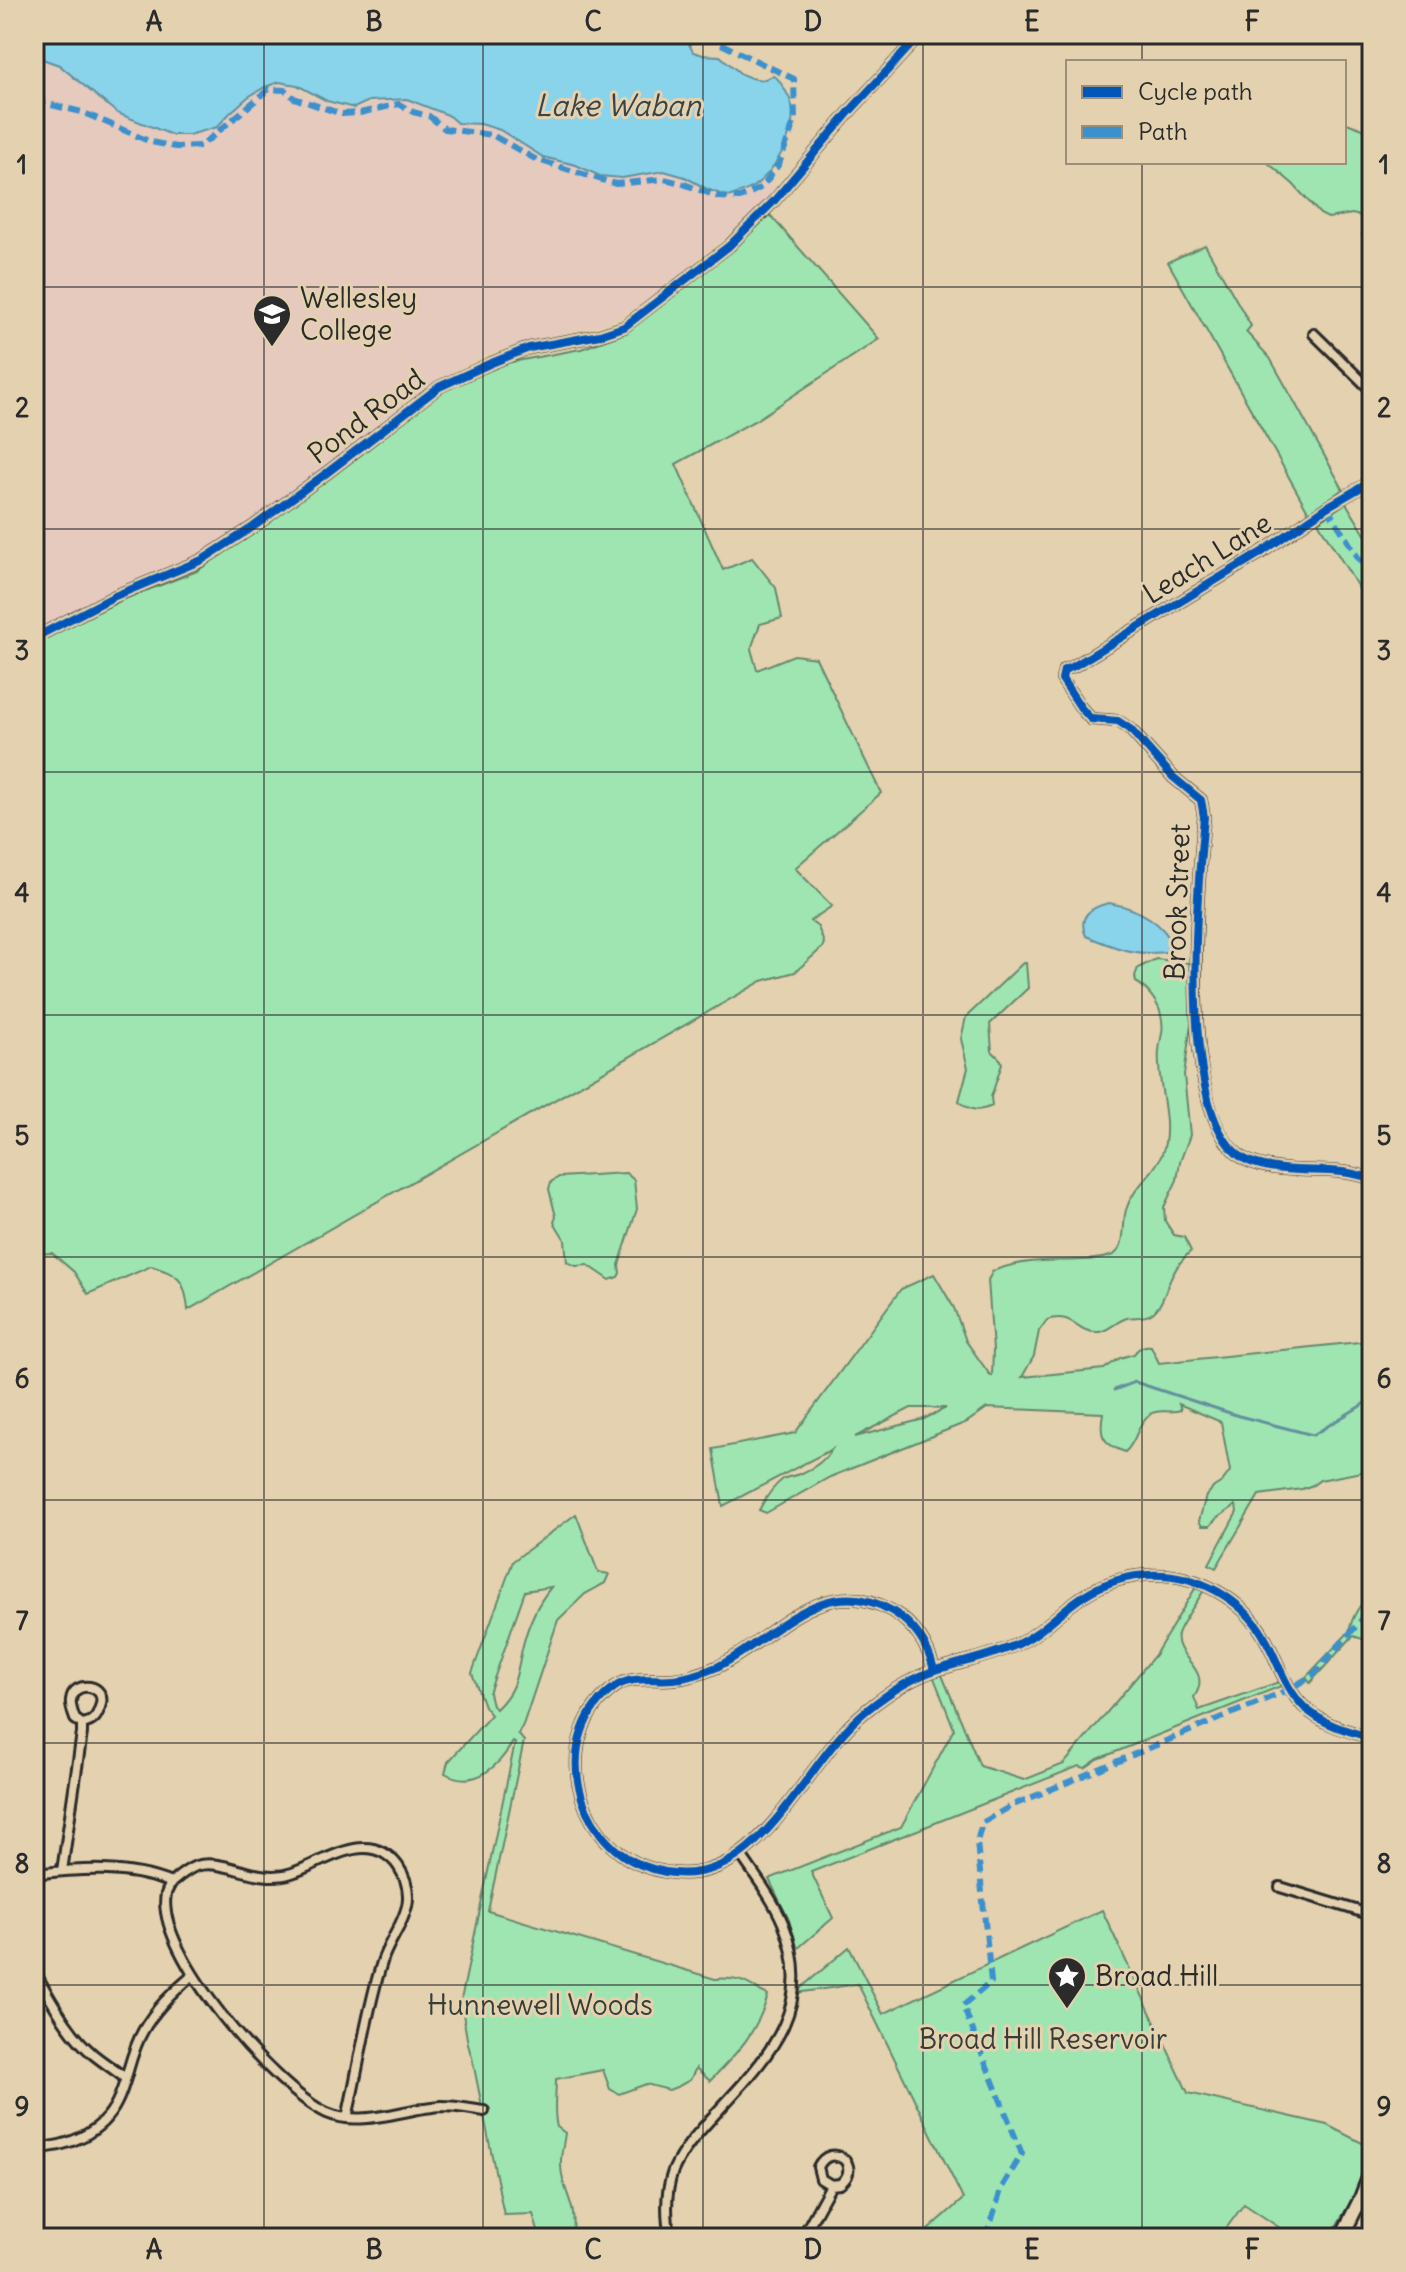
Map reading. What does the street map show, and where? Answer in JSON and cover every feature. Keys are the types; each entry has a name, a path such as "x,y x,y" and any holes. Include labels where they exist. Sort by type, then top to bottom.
{"street":[{"name":"Pond Road","path":"34,638 115,596 202,560 316,482 439,387 529,348 600,335 624,327 729,246 774,201 850,111 921,34"},
{"path":"1314,334 1372,391"},
{"name":"Leach Lane","path":"1064,670 1262,552 1327,507 1372,481"},
{"name":"Brook Street","path":"1064,670 1062,679 1091,719 1118,721 1130,729 1173,777 1201,800 1204,817 1195,954 1197,1033 1206,1099 1227,1144 1248,1162 1289,1170 1343,1172 1372,1178"},
{"path":"934,1670 925,1643 903,1619 883,1607 846,1599 800,1611 740,1654 709,1670 677,1679 631,1680 614,1687 584,1727 576,1765 582,1801 600,1834 626,1857 648,1868 672,1873 706,1870 731,1861 768,1830 847,1728 886,1695 934,1670 1019,1643 1041,1630 1081,1597 1103,1585 1137,1576 1174,1577 1211,1588 1231,1601 1250,1617 1264,1636 1290,1689 1310,1712 1336,1727 1372,1738"},
{"path":"92,1687 103,1700 97,1716 82,1724 75,1719 70,1702 78,1688 92,1687"},
{"path":"62,1871 79,1765 82,1724"},
{"path":"347,2118 383,1960 403,1921 408,1902 408,1887 401,1871 391,1857 378,1850 355,1848 290,1874 260,1876 207,1864 196,1866 171,1883 166,1894 166,1911 173,1937 192,1976 224,2019 285,2083 328,2113 347,2118 354,2119 444,2106 484,2111"},
{"path":"670,2238 667,2200 677,2163 699,2131 765,2059 784,2026 792,2002 793,1965 784,1926 741,1855"},
{"path":"34,1874 62,1871 138,1872 171,1883"},
{"path":"1280,1887 1372,1915"},
{"path":"34,1971 78,2039 92,2054 125,2078"},
{"path":"34,2148 60,2146 81,2139 97,2127 117,2103 141,2034 167,1997 192,1976"},
{"path":"1341,2238 1372,2170"},
{"path":"802,2238 831,2185"}],"shaded area":[{"name":"Wellesley College","path":"34,52 231,110 271,83 284,82 309,96 342,108 359,108 383,100 420,96 476,125 493,123 646,165 756,184 763,178 775,189 742,223 645,303 605,323 492,352 471,361 406,405 235,540 206,556 152,572 126,586 115,596 34,634"}],"green space":[{"path":"1346,123 1368,131 1372,129 1372,239 1362,235 1367,222 1365,217 1352,214 1328,218 1320,214 1269,164 1346,164"},
{"path":"770,215 879,339 756,420 676,464 723,570 752,558 776,588 782,618 760,624 751,649 757,670 794,655 816,658 881,793 795,868 832,906 810,921 818,927 824,943 822,948 795,972 762,981 188,1310 185,1291 179,1280 151,1266 88,1294 74,1272 52,1253 34,1254 34,643 122,600 197,571 354,460 441,392 506,363 581,349 619,335 730,251"},
{"path":"1205,245 1251,326 1246,332 1270,358 1343,489 1309,513 1168,262"},
{"path":"1346,503 1372,546 1372,610 1318,522"},
{"path":"1156,959 1188,963 1198,973 1184,1075 1190,1135 1177,1180 1164,1207 1165,1221 1174,1235 1184,1237 1191,1251 1176,1269 1155,1311 1148,1316 1127,1318 1099,1332 1085,1330 1063,1318 1047,1320 1039,1331 1034,1356 1022,1377 1104,1369 1146,1346 1151,1346 1159,1363 1369,1341 1372,1338 1372,1470 1320,1480 1302,1489 1259,1495 1216,1568 1209,1564 1237,1512 1236,1505 1210,1526 1202,1526 1199,1521 1206,1496 1230,1471 1221,1422 1179,1404 1181,1410 1150,1414 1125,1452 1111,1446 1104,1438 1103,1413 987,1408 967,1422 830,1477 766,1513 759,1510 775,1486 785,1478 815,1466 832,1449 723,1506 713,1449 795,1433 901,1289 934,1274 954,1308 966,1341 992,1376 988,1280 993,1271 1028,1262 1098,1259 1117,1252 1129,1202 1159,1161 1166,1129 1159,1064 1162,1021 1155,1001 1136,982 1138,968","holes":["911,1408 946,1408 924,1419 855,1437"]},
{"path":"1026,963 1028,988 990,1024 992,1051 1002,1064 991,1097 992,1106 971,1109 959,1101 968,1068 961,1039 966,1017"},
{"path":"626,1173 634,1180 637,1209 619,1265 620,1273 610,1280 588,1265 576,1266 567,1262 565,1240 554,1222 556,1217 549,1189 551,1182 559,1177"},
{"name":"Hunnewell Woods","path":"576,1514 598,1572 609,1574 605,1583 585,1594 558,1620 518,1734 524,1741 488,1911 715,1979 742,1981 768,1995 752,2032 710,2081 696,2068 690,2080 669,2090 646,2084 619,2094 610,2089 603,2070 556,2079 555,2116 557,2127 565,2133 561,2166 572,2208 572,2238 540,2238 533,2214 504,2215 461,2000 515,1743 493,1767 476,1777 456,1778 445,1773 448,1762 491,1715 484,1706 472,1673 513,1561","holes":["551,1587 528,1630 512,1687 496,1709 489,1693 525,1591"]},
{"path":"1196,1587 1204,1590 1179,1630 1178,1642 1199,1679 1194,1697 1199,1710 1279,1682 1281,1686 1098,1759 1085,1768 1079,1766 811,1872 833,1918 796,1950 789,1920 769,1879 901,1827 954,1729 931,1670 939,1668 980,1766 1024,1780 1064,1764 1155,1655"},
{"path":"1372,1594 1372,1642 1353,1636 1310,1683 1306,1677 1349,1632 1357,1611"},
{"name":"Broad Hill Reservoir","path":"1102,1910 1188,2093 1327,2125 1372,2148 1354,2196 1329,2238 1295,2238 1244,2204 1219,2238 919,2238 963,2199 858,1984 795,1993 849,1947 883,2014"}],"water":[{"name":"Lake Waban","path":"34,34 684,34 693,52 720,56 741,74 751,78 777,78 790,99 793,117 782,152 768,173 751,188 728,197 664,171 622,178 600,176 576,165 543,157 500,130 481,124 457,123 448,115 407,99 369,101 354,108 327,101 297,85 279,82 248,97 217,127 189,135 172,135 117,113 59,65 34,56"},
{"path":"1109,903 1129,908 1155,922 1169,937 1174,946 1172,951 1128,951 1086,936 1083,923 1087,914"}],"waterway":[{"path":"1114,1390 1135,1382 1239,1416 1313,1435 1372,1399"}],"marked path":[{"path":"34,101 82,112 151,142 176,147 201,146 269,89 285,90 294,98 342,114 399,104 429,116 445,129 492,135 535,159 616,184 664,179 719,197 740,198 762,187 779,164 795,120 794,79 717,42 711,34"},
{"path":"1327,507 1372,580"},
{"path":"986,2238 1002,2187 1022,2154 963,2006 991,1982 977,1842 982,1823 1011,1806 1290,1689 1314,1674 1372,1608"}],"cycle path":[{"path":"34,638 115,596 202,560 253,527 439,387 529,348 600,335 624,327 729,246 774,201 850,111 921,34"},
{"path":"1372,481 1327,507 1262,552 1064,670 1062,679 1091,719 1118,721 1130,729 1173,777 1201,800 1204,817 1198,896 1196,1004 1200,1058 1210,1105 1226,1142 1251,1162 1262,1165 1342,1172 1372,1178"},
{"path":"934,1670 919,1636 900,1617 867,1601 843,1599 799,1614 717,1667 679,1678 622,1683 595,1707 582,1731 577,1757 578,1784 586,1810 600,1834 620,1853 644,1866 683,1874 717,1867 746,1850 772,1825 842,1735 883,1698 929,1672 1018,1644 1093,1590 1139,1576 1179,1577 1224,1595 1259,1628 1287,1684 1304,1707 1328,1723 1372,1738"}],"place":[{"name":"Wellesley College","path":"272,348"},
{"name":"Broad Hill","path":"1067,2010"}]}
